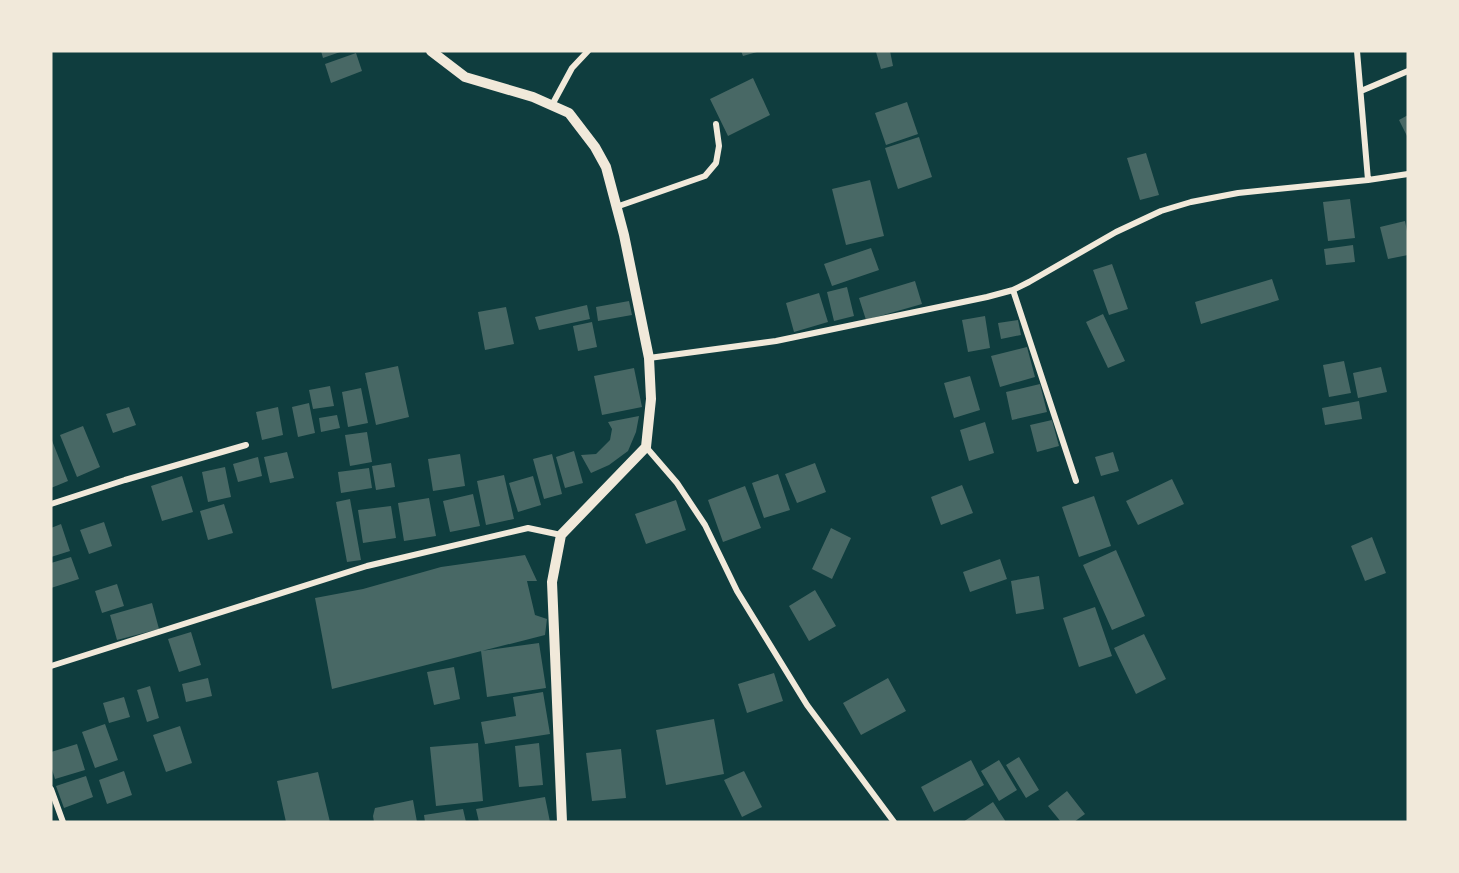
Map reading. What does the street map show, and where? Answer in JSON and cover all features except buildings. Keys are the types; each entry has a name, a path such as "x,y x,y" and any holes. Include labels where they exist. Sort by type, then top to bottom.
{"street":[{"path":"431,51 465,77 533,97 569,113 595,147 606,167 649,358 651,399 646,447 561,536 552,582 562,822"},
{"path":"552,105 572,68 588,51"},
{"path":"1357,51 1368,180"},
{"path":"1361,91 1408,71"},
{"path":"616,207 705,176 716,163 719,146 716,124"},
{"path":"649,358 776,341 1013,290 1116,232 1161,211 1238,193 1408,174"},
{"path":"1013,290 1076,481"},
{"path":"51,504 124,480 246,445"},
{"path":"646,447 677,483 705,525 737,591 807,705 894,822"},
{"path":"51,666 367,566 528,528 561,536"},
{"path":"51,789 63,822"}]}
